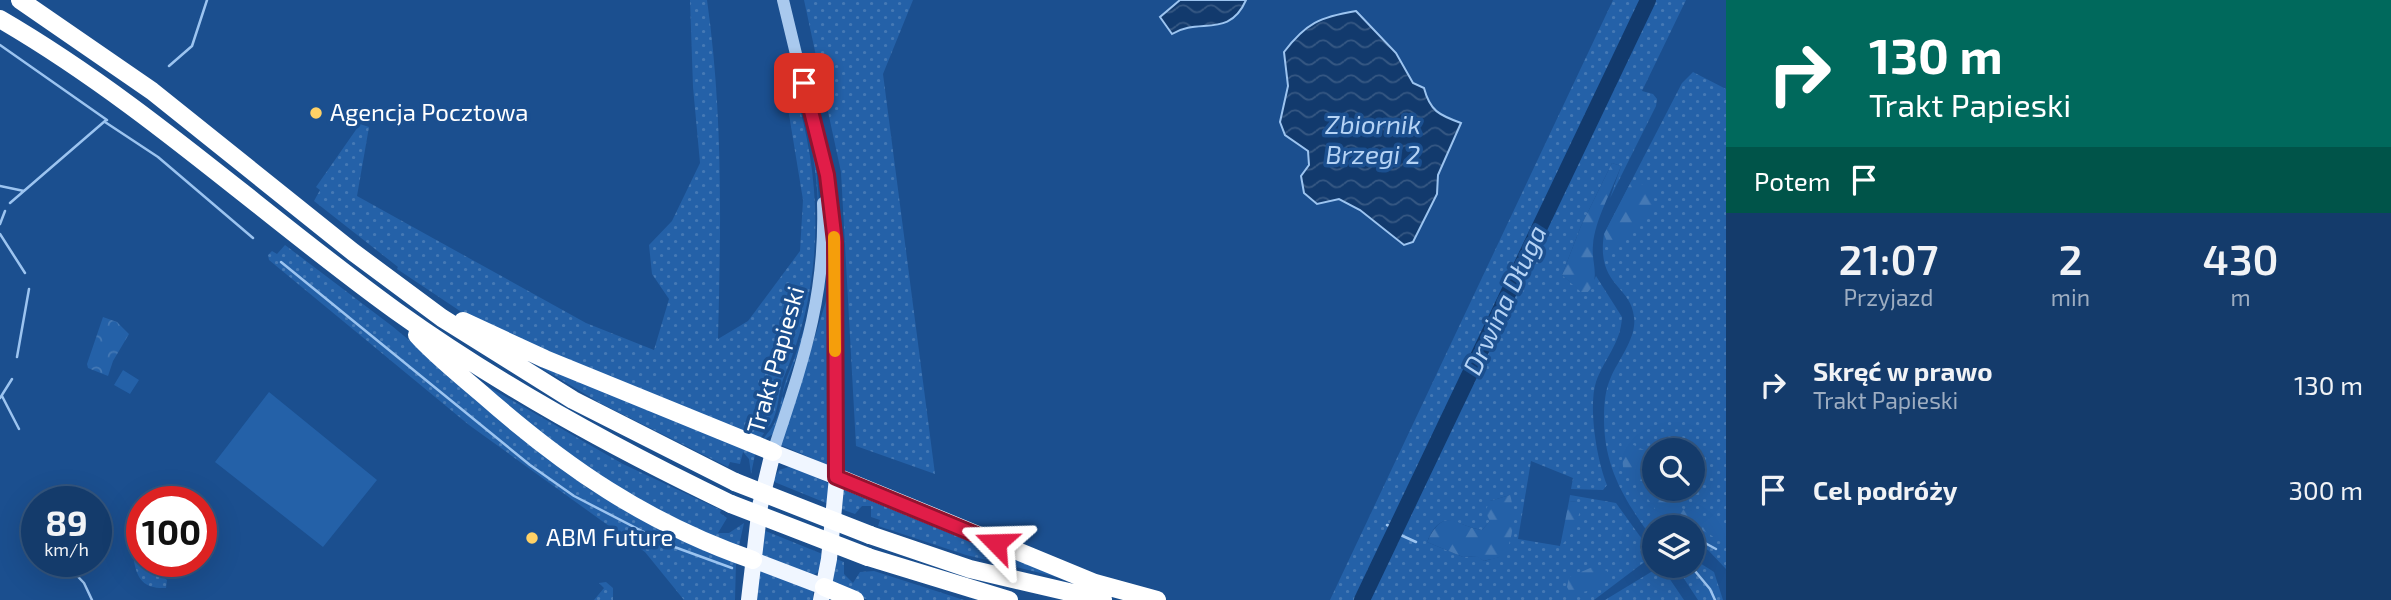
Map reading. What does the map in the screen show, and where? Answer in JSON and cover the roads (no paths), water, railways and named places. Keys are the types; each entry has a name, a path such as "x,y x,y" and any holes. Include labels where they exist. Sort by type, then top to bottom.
{"highway":[{"path":"20,0 152,92 410,295 514,366 573,400 735,482 870,535 970,569 1103,600"},
{"path":"0,19 118,95 396,311 562,418 731,503 867,557 1009,600"},
{"path":"410,295 545,359 773,452"},
{"path":"396,311 424,343 557,458 648,516 753,560"},
{"path":"836,477 1095,583 1157,600"},
{"path":"822,594 855,600"}],"main road":[{"path":"749,600 753,560 760,506 773,452 836,477 822,594 753,560"}],"street":[{"name":"Trakt Papieski","path":"783,0 830,195 835,242 836,477"},
{"name":"Trakt Papieski","path":"773,452 816,313 823,242 821,154"}],"water":[{"path":"1180,0 1246,0 1231,19 1213,25 1182,29 1172,34 1160,17"},
{"name":"Zbiornik Brzegi 2","path":"1356,11 1396,53 1413,83 1424,88 1433,107 1441,114 1461,123 1438,175 1437,194 1413,242 1404,245 1360,210 1339,199 1317,204 1304,193 1301,176 1309,165 1308,151 1285,135 1280,122 1288,86 1284,52 1299,34 1315,23"}],"waterway":[{"path":"169,66 192,46 207,0"},
{"name":"Drwina Długa","path":"1362,600 1648,0"},
{"path":"0,45 107,120"},
{"path":"10,203 105,121"},
{"path":"105,122 158,157 253,238"},
{"path":"0,186 24,191"},
{"path":"0,224 5,211"},
{"path":"0,234 25,273"},
{"path":"281,262 530,465 574,496 669,545 732,568"},
{"path":"17,357 29,289"},
{"path":"0,398 12,379"},
{"path":"2,396 19,429"},
{"path":"1387,525 1396,529"},
{"path":"1394,532 1416,542"},
{"path":"1705,543 1716,549"},
{"path":"78,577 92,600"},
{"path":"1701,578 1715,600"}],"place":[{"name":"Agencja Pocztowa","path":"316,113"},
{"name":"ABM Future","path":"532,538"}]}
